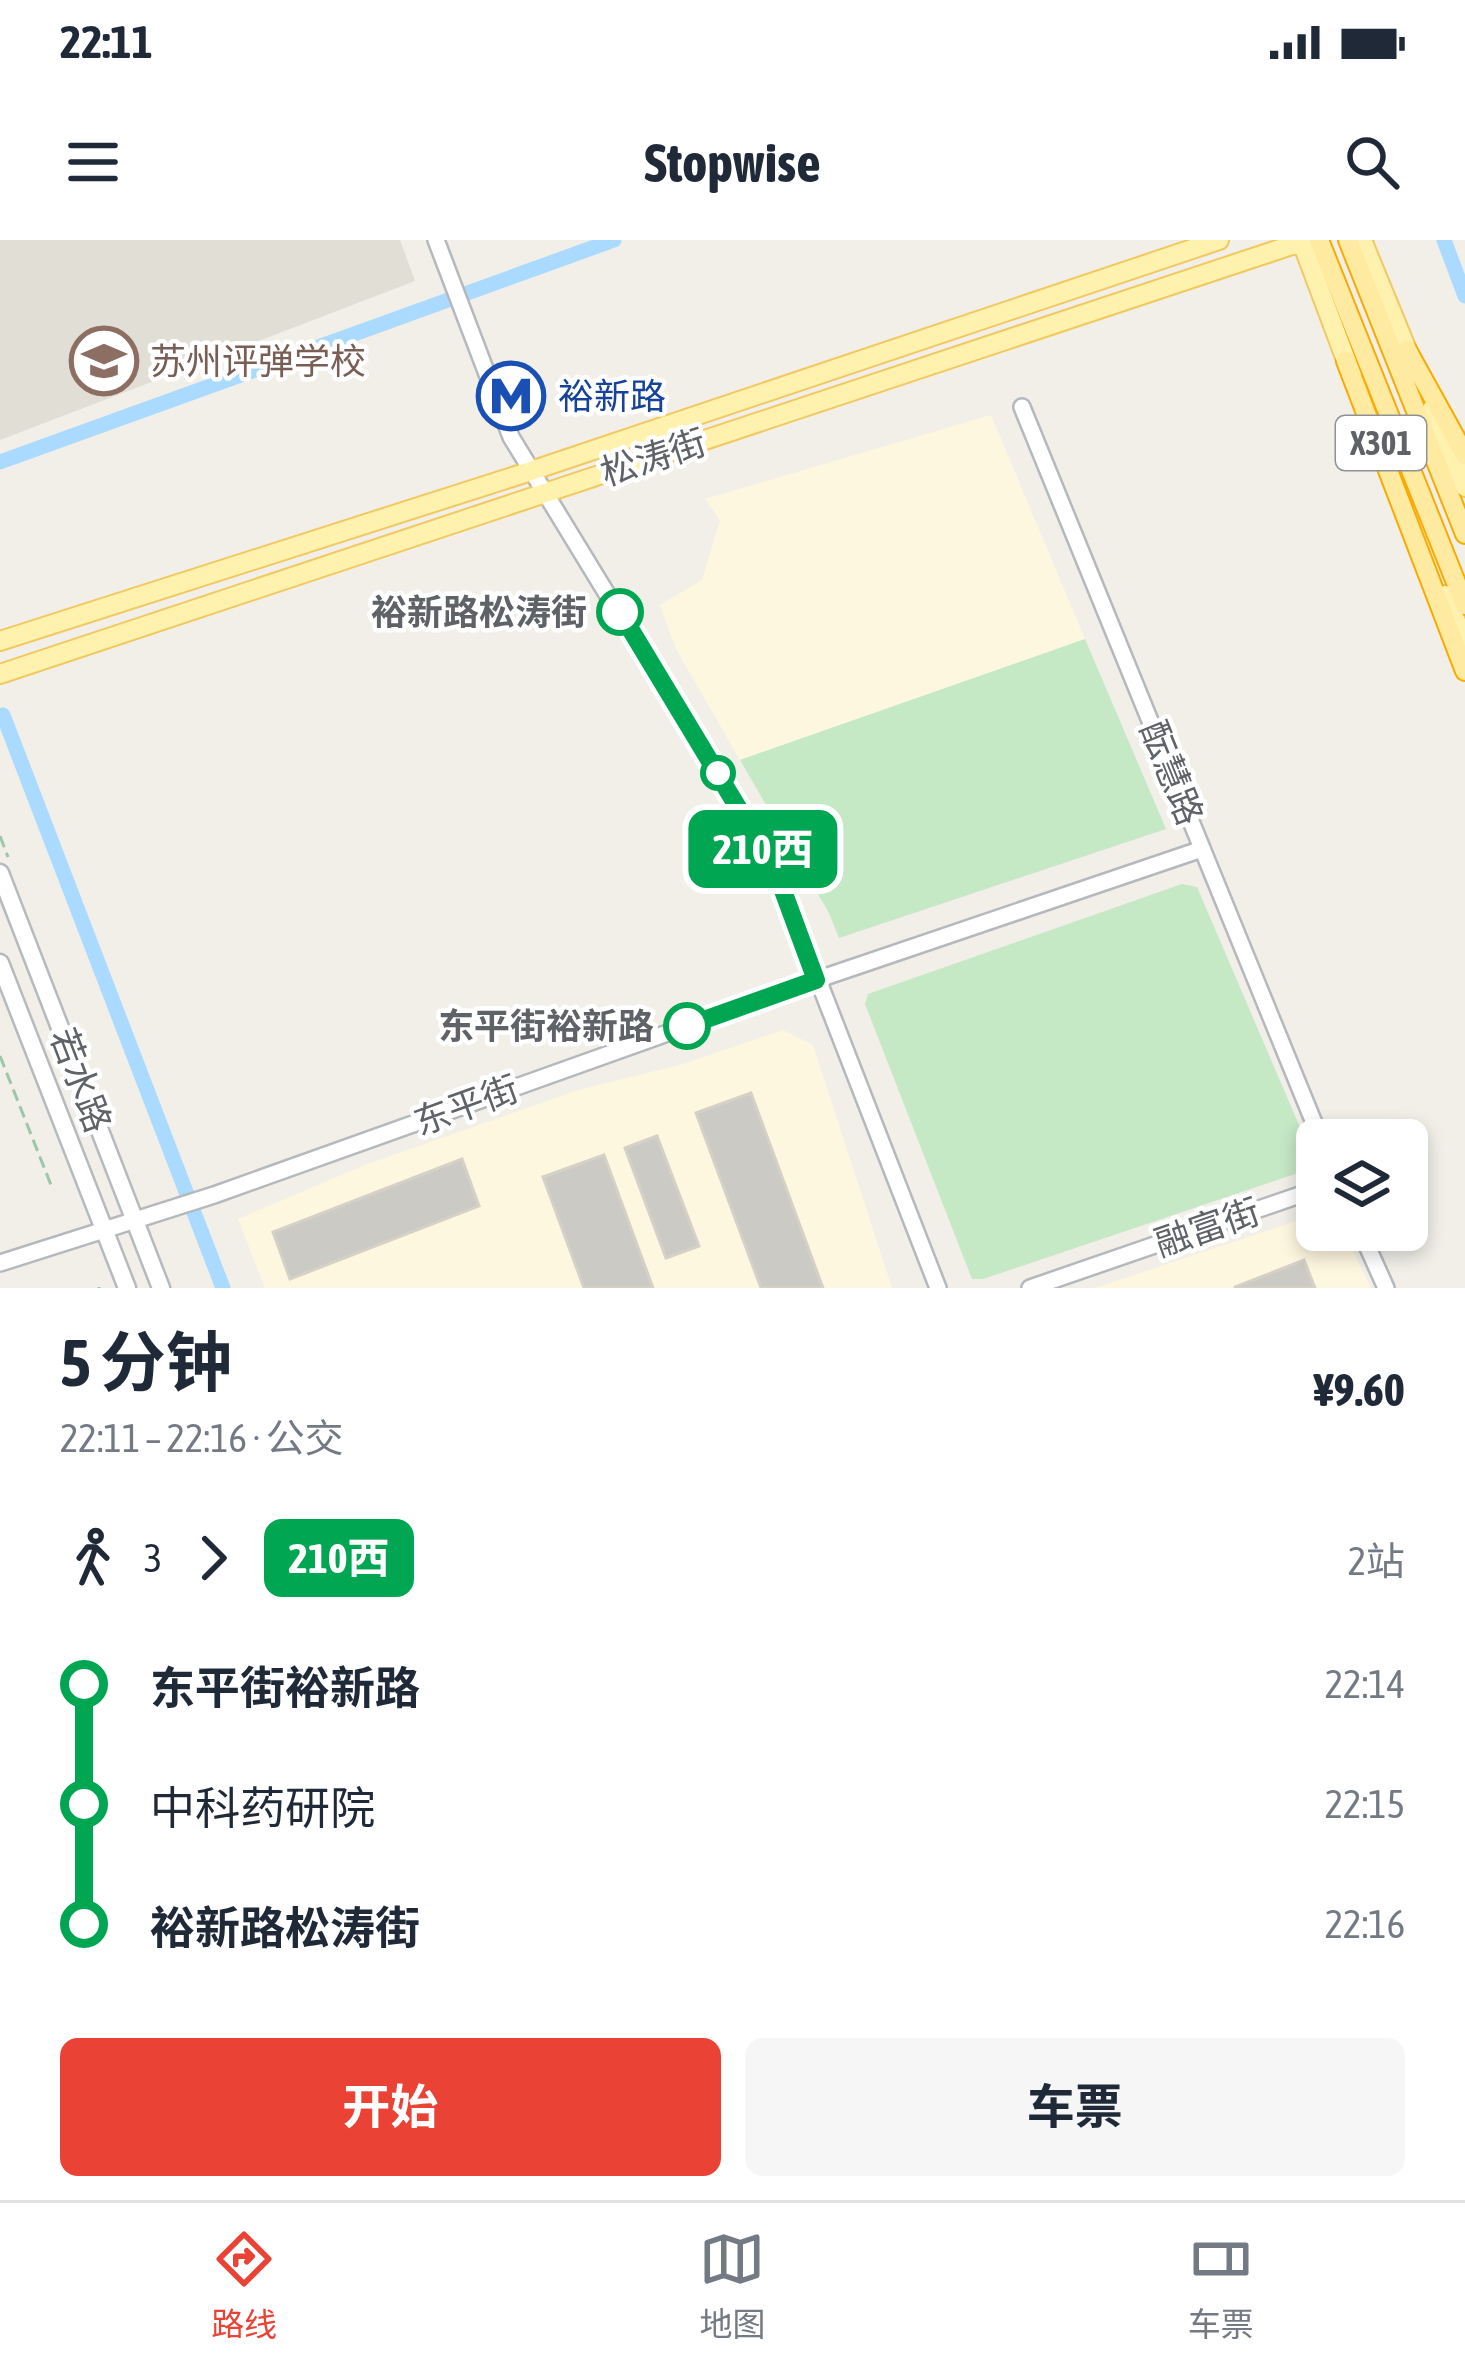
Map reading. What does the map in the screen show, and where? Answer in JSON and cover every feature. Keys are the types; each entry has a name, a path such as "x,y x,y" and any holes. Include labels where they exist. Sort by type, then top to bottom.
{"highway":[{"path":"1307,240 1465,605"},
{"path":"1348,240 1465,534"},
{"path":"1407,350 1465,455"},
{"path":"1346,361 1462,656"}],"main road":[{"name":"松涛街","path":"0,641 531,471 1219,240"},
{"name":"松涛街","path":"0,674 1307,240"},
{"path":"1307,240 1346,361"},
{"name":"X301","path":"1362,240 1465,488"},
{"name":"若水路","path":"0,873 161,1288"},
{"name":"若水路","path":"0,963 127,1288"}],"street":[{"path":"436,240 511,437 775,869 938,1288"},
{"name":"酝慧路","path":"1022,407 1312,1119"},
{"name":"东平街","path":"0,1263 214,1195 1202,848"},
{"name":"融富街","path":"1030,1288 1296,1196"},
{"path":"1369,1251 1386,1288"}],"path":[{"path":"0,1055 53,1190"}],"shaded area":[{"name":"苏州评弹学校","path":"0,240 400,240 415,281 0,440"},
{"path":"991,415 1085,639 740,760 676,649 660,605 702,580 720,520 705,499"},
{"path":"783,1030 813,1045 892,1288 265,1288 238,1219 365,1165 578,1090 680,1065"},
{"path":"1296,1221 1296,1251 1353,1251 1371,1288 1095,1288"}],"green space":[{"path":"1085,639 1166,829 839,938 740,760"},
{"path":"1182,884 1197,887 1296,1119 1296,1174 972,1279 865,1004 868,994"}],"building":[{"path":"751,1093 823,1288 761,1288 696,1113"},
{"path":"657,1136 699,1246 666,1258 625,1148"},
{"path":"604,1155 653,1288 584,1288 543,1177"},
{"path":"462,1159 479,1206 290,1279 273,1232"},
{"path":"1304,1260 1315,1288 1235,1288 1235,1287"}],"waterway":[{"path":"0,462 614,240"},
{"path":"1444,240 1465,296"},
{"path":"3,715 223,1288"}],"bus line":[{"name":"210西","path":"620,612 775,869 816,980 687,1026"}],"place":[{"name":"苏州评弹学校","path":"104,361"},
{"name":"裕新路","path":"511,396"},
{"name":"裕新路松涛街","path":"620,612"},
{"name":"东平街裕新路","path":"687,1026"}]}
